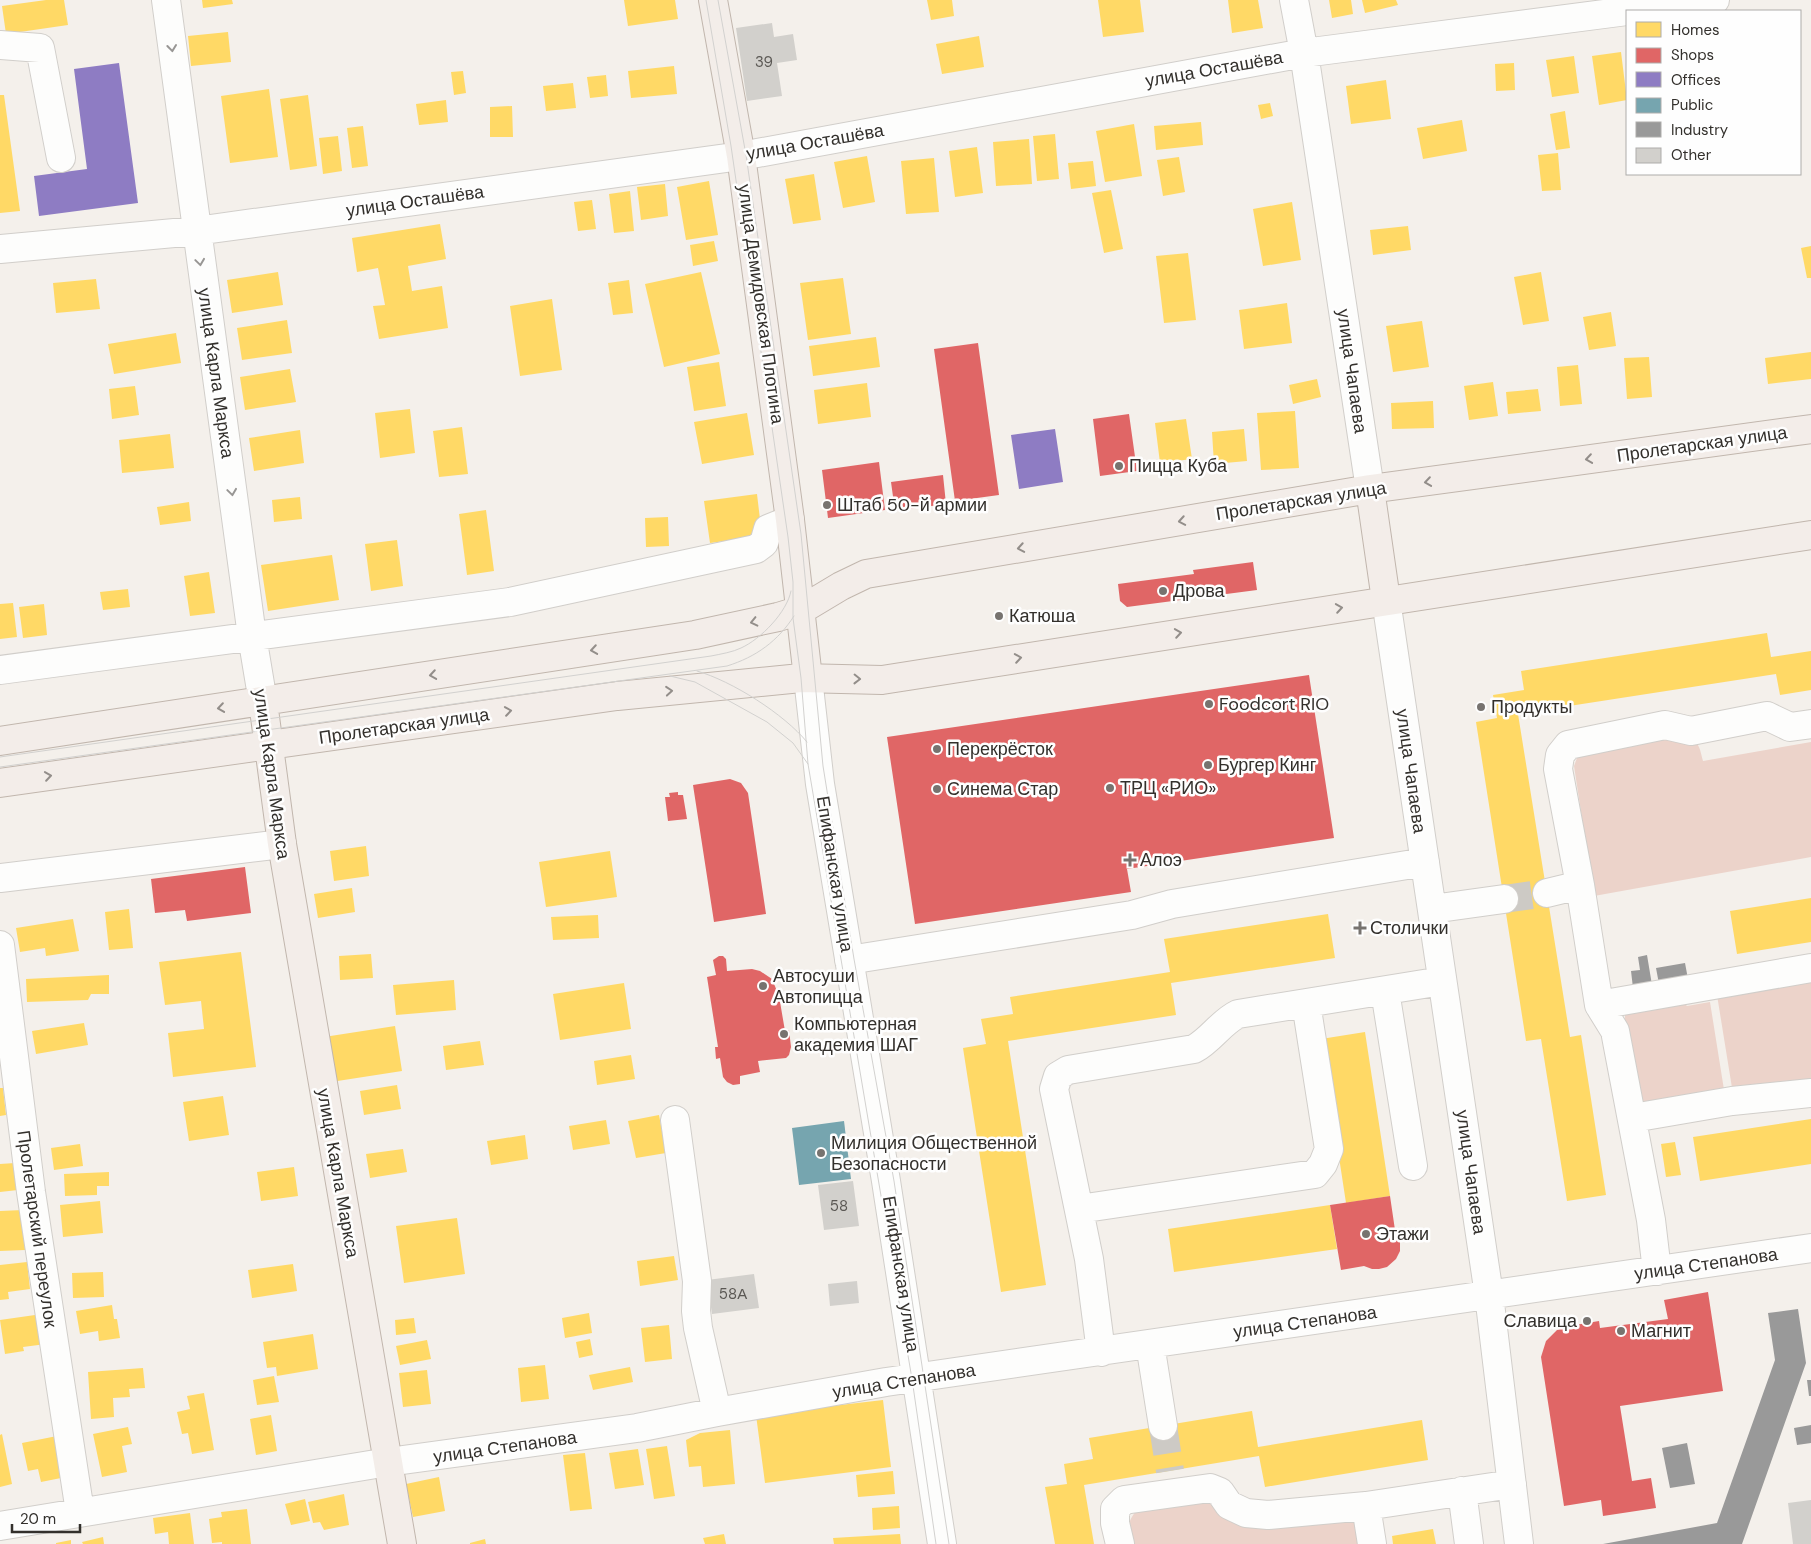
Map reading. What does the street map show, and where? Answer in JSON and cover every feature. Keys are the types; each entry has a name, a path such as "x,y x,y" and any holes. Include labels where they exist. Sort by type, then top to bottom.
{"main road":[{"name":"улица Демидовская Плотина","path":"713,0 741,156 801,610"},
{"name":"Пролетарская улица","path":"0,741 695,635 778,617 801,610 841,586 866,574 1370,489 1811,429"},
{"name":"улица Чапаева","path":"1370,489 1386,600"},
{"name":"Пролетарская улица","path":"0,783 617,696 808,678 882,680 1811,535"},
{"path":"801,610 808,678"},
{"name":"улица Карла Маркса","path":"263,702 282,844 402,1544"}],"street":[{"name":"улица Карла Маркса","path":"166,0 196,231 252,636 263,702"},
{"name":"улица Чапаева","path":"1294,0 1304,53 1370,489"},
{"name":"улица Осташёва","path":"1635,10 1715,0"},
{"name":"улица Осташёва","path":"0,249 196,231 741,156 1304,53 1626,11"},
{"path":"0,45 40,48 61,158"},
{"path":"0,670 510,602 756,549 764,543 768,529 790,520"},
{"name":"улица Чапаева","path":"1386,600 1489,1295 1519,1544"},
{"name":"Епифанская улица","path":"808,678 820,784 917,1378 942,1544"},
{"path":"1657,1271 1651,1220 1615,1031 1598,1005 1580,885 1558,769 1560,755 1568,745 1665,725 1691,731 1767,716 1790,727 1811,724"},
{"path":"0,878 282,844"},
{"path":"849,960 1132,915 1172,904 1425,862"},
{"path":"1547,893 1580,885"},
{"path":"1432,909 1504,899"},
{"name":"Пролетарский переулок","path":"0,945 30,1192 80,1512"},
{"path":"1598,1005 1811,968"},
{"path":"1101,1352 1090,1259 1054,1089 1058,1076 1068,1070 1194,1049 1203,1044 1228,1019 1238,1014 1442,982"},
{"path":"1385,990 1413,1166"},
{"path":"1079,1209 1315,1174 1323,1164 1329,1149 1306,1003"},
{"path":"1633,1118 1732,1100 1811,1093"},
{"path":"675,1120 697,1282 696,1311 698,1328 717,1412"},
{"name":"улица Степанова","path":"0,1526 388,1462 637,1428 717,1412 917,1378 1811,1248"},
{"path":"1150,1344 1163,1426"},
{"path":"1120,1544 1115,1523 1115,1509 1124,1500 1172,1482 1210,1488 1220,1492 1229,1505 1246,1513 1268,1515 1366,1506 1512,1484"},
{"path":"1462,1491 1469,1544"},
{"path":"1366,1506 1372,1544"}],"shaded area":[{"path":"1680,736 1697,743 1703,761 1811,742 1811,857 1594,896 1574,766 1577,758 1584,753"},
{"path":"1811,980 1811,1082 1733,1094 1717,995"},
{"path":"1682,1001 1687,1006 1710,1002 1725,1096 1642,1108 1625,1015 1633,1010"},
{"path":"1203,1499 1341,1511 1360,1523 1368,1544 1130,1544 1128,1526 1136,1511"}],"building: Homes":[{"path":"46,0 64,0 68,25 6,34 2,6"},
{"path":"202,0 232,0 233,4 203,8"},
{"path":"624,0 675,0 678,19 628,26"},
{"path":"927,0 952,0 954,16 931,20"},
{"path":"1098,0 1140,0 1144,32 1103,37"},
{"path":"1228,0 1258,0 1263,28 1232,33"},
{"path":"1329,0 1351,0 1353,14 1332,18"},
{"path":"1362,0 1396,0 1398,5 1365,13"},
{"path":"228,32 231,62 191,66 188,36"},
{"path":"979,36 984,67 942,74 936,44"},
{"path":"1621,52 1626,100 1599,105 1592,56"},
{"path":"1574,56 1579,93 1552,97 1546,60"},
{"path":"1514,63 1515,90 1496,91 1495,64"},
{"path":"674,66 677,94 631,98 628,71"},
{"path":"463,71 466,93 454,95 451,72"},
{"path":"606,75 608,96 590,98 587,77"},
{"path":"1386,80 1391,119 1351,124 1346,86"},
{"path":"573,83 576,108 546,111 543,86"},
{"path":"269,89 278,157 230,163 221,96"},
{"path":"0,95 4,95 20,211 0,213"},
{"path":"308,95 317,166 290,170 280,99"},
{"path":"446,100 448,122 419,125 416,104"},
{"path":"1270,103 1273,116 1261,119 1258,105"},
{"path":"512,106 513,137 490,137 490,107"},
{"path":"1565,111 1570,148 1556,150 1550,114"},
{"path":"1462,120 1467,151 1423,159 1417,128"},
{"path":"1201,122 1203,145 1156,150 1154,126"},
{"path":"1134,124 1142,176 1105,182 1096,131"},
{"path":"363,126 368,166 352,168 347,128"},
{"path":"1055,134 1059,179 1037,181 1033,136"},
{"path":"338,136 342,171 323,174 319,138"},
{"path":"1029,139 1032,184 996,186 993,142"},
{"path":"977,147 983,193 955,197 949,151"},
{"path":"1558,153 1561,190 1542,191 1538,155"},
{"path":"867,156 875,202 843,208 834,162"},
{"path":"1179,157 1185,192 1163,196 1157,160"},
{"path":"934,158 939,212 906,214 901,161"},
{"path":"1093,161 1096,186 1071,189 1068,163"},
{"path":"814,174 821,220 793,224 785,179"},
{"path":"709,181 718,235 686,240 677,187"},
{"path":"665,184 668,216 641,220 637,187"},
{"path":"1111,190 1123,249 1104,253 1092,193"},
{"path":"630,191 634,231 614,233 609,194"},
{"path":"592,200 596,229 578,231 574,202"},
{"path":"1292,202 1301,260 1263,266 1253,209"},
{"path":"440,224 446,259 408,266 412,291 442,286 448,328 379,339 373,306 385,305 378,268 357,272 352,238"},
{"path":"1408,226 1411,250 1373,255 1370,230"},
{"path":"714,241 718,261 693,266 690,245"},
{"path":"1811,246 1811,278 1807,278 1801,248"},
{"path":"1188,253 1196,320 1164,323 1156,256"},
{"path":"278,272 283,305 232,313 227,280"},
{"path":"701,272 720,354 664,367 645,284"},
{"path":"1541,272 1549,321 1523,325 1514,277"},
{"path":"843,278 851,334 808,340 800,283"},
{"path":"96,279 100,309 56,313 53,283"},
{"path":"629,280 633,313 613,315 608,283"},
{"path":"552,299 562,370 520,376 510,306"},
{"path":"1287,303 1292,343 1244,349 1239,310"},
{"path":"1611,312 1616,346 1589,350 1583,317"},
{"path":"287,320 292,353 242,360 237,328"},
{"path":"1422,321 1429,367 1393,372 1386,326"},
{"path":"176,333 181,363 114,374 108,344"},
{"path":"876,337 880,367 813,376 809,346"},
{"path":"1811,352 1811,379 1768,384 1765,358"},
{"path":"1649,357 1652,397 1627,399 1624,358"},
{"path":"719,362 726,406 694,411 687,367"},
{"path":"1578,365 1582,404 1560,406 1557,367"},
{"path":"290,369 296,402 245,410 240,377"},
{"path":"1317,379 1321,397 1293,404 1289,385"},
{"path":"1493,382 1498,416 1469,420 1464,386"},
{"path":"867,383 871,417 818,424 814,390"},
{"path":"135,386 139,415 112,419 109,389"},
{"path":"1538,389 1541,411 1508,414 1506,392"},
{"path":"1433,401 1434,428 1392,429 1391,403"},
{"path":"410,409 415,453 380,458 375,413"},
{"path":"1295,411 1299,468 1261,470 1257,413"},
{"path":"747,413 754,455 702,464 694,422"},
{"path":"1186,419 1192,459 1160,463 1155,423"},
{"path":"462,427 468,474 439,477 433,431"},
{"path":"1244,429 1247,461 1214,464 1212,432"},
{"path":"300,430 304,463 254,471 249,438"},
{"path":"170,434 174,468 122,473 119,440"},
{"path":"757,494 762,536 710,543 704,501"},
{"path":"300,497 302,519 274,522 272,500"},
{"path":"189,502 191,521 160,525 157,507"},
{"path":"486,510 494,571 467,575 459,514"},
{"path":"668,517 669,546 646,547 645,518"},
{"path":"397,540 403,586 371,591 365,544"},
{"path":"332,555 339,600 268,611 261,565"},
{"path":"209,572 215,613 190,616 184,576"},
{"path":"128,589 130,607 103,610 100,592"},
{"path":"13,603 17,637 0,639 0,604"},
{"path":"44,604 47,635 23,638 19,607"},
{"path":"1767,633 1771,657 1811,651 1811,690 1780,695 1776,674 1518,714 1570,1037 1581,1035 1606,1195 1567,1201 1541,1039 1526,1041 1476,722 1497,718 1493,695 1524,690 1521,671"},
{"path":"366,846 369,876 334,881 330,851"},
{"path":"610,851 617,897 546,907 539,862"},
{"path":"352,888 355,912 318,918 314,894"},
{"path":"1811,898 1811,942 1737,954 1730,911"},
{"path":"129,909 133,948 109,950 105,912"},
{"path":"1328,914 1335,958 1171,983 1176,1015 1008,1041 1046,1285 1001,1292 963,1048 986,1044 981,1019 1013,1014 1010,997 1170,972 1164,939"},
{"path":"598,915 599,938 553,940 551,917"},
{"path":"73,919 79,951 46,956 45,948 20,952 16,928"},
{"path":"241,952 256,1067 173,1077 168,1033 204,1029 201,1001 165,1005 159,962"},
{"path":"371,954 373,978 340,980 339,956"},
{"path":"109,975 109,994 91,994 88,1000 27,1002 26,979"},
{"path":"454,980 456,1010 396,1015 393,985"},
{"path":"624,983 631,1029 560,1040 553,994"},
{"path":"84,1023 88,1045 36,1054 32,1031"},
{"path":"395,1026 402,1071 331,1082 324,1037"},
{"path":"1365,1032 1390,1196 1346,1203 1321,1039"},
{"path":"480,1041 484,1065 446,1070 443,1046"},
{"path":"631,1055 635,1079 597,1085 594,1061"},
{"path":"397,1085 401,1109 364,1115 360,1091"},
{"path":"0,1088 3,1088 6,1115 0,1116"},
{"path":"223,1096 229,1135 189,1141 183,1102"},
{"path":"659,1115 666,1153 636,1158 628,1121"},
{"path":"1811,1119 1811,1164 1700,1181 1693,1137"},
{"path":"606,1120 610,1144 573,1150 569,1126"},
{"path":"525,1135 528,1159 491,1165 487,1141"},
{"path":"1675,1142 1681,1175 1666,1177 1661,1144"},
{"path":"80,1144 83,1166 54,1170 51,1148"},
{"path":"403,1149 407,1172 370,1178 366,1154"},
{"path":"15,1163 18,1190 0,1192 0,1164"},
{"path":"294,1167 298,1196 261,1201 257,1172"},
{"path":"109,1172 109,1186 97,1186 97,1195 65,1196 64,1174"},
{"path":"100,1201 103,1233 63,1237 60,1205"},
{"path":"1330,1205 1337,1249 1174,1272 1168,1229"},
{"path":"23,1210 25,1250 0,1251 0,1211"},
{"path":"457,1218 465,1274 404,1283 396,1226"},
{"path":"674,1256 678,1280 640,1286 637,1261"},
{"path":"27,1262 30,1289 8,1292 9,1299 0,1300 0,1265"},
{"path":"293,1264 297,1291 252,1298 248,1270"},
{"path":"103,1272 104,1297 73,1298 72,1273"},
{"path":"112,1305 114,1319 117,1319 120,1338 99,1341 98,1331 80,1334 76,1311"},
{"path":"589,1313 592,1333 565,1338 562,1318"},
{"path":"42,1314 46,1344 23,1347 24,1351 5,1354 0,1320"},
{"path":"414,1318 416,1333 396,1335 395,1320"},
{"path":"669,1325 672,1359 645,1362 641,1328"},
{"path":"313,1334 318,1369 277,1376 276,1367 267,1368 263,1342"},
{"path":"590,1339 593,1355 579,1358 576,1342"},
{"path":"427,1340 431,1359 400,1365 396,1346"},
{"path":"545,1365 549,1399 521,1402 518,1368"},
{"path":"630,1367 633,1382 593,1390 589,1375"},
{"path":"143,1368 145,1388 129,1389 130,1397 113,1398 114,1417 91,1419 88,1372"},
{"path":"427,1370 431,1404 403,1407 399,1373"},
{"path":"274,1376 279,1402 257,1405 253,1380"},
{"path":"204,1393 214,1450 192,1454 188,1433 182,1434 177,1412 190,1409 187,1396"},
{"path":"883,1400 891,1467 765,1483 756,1415"},
{"path":"1252,1411 1258,1447 1422,1420 1428,1460 1265,1487 1259,1456 1084,1485 1094,1544 1055,1544 1045,1487 1067,1484 1064,1464 1093,1459 1089,1438"},
{"path":"271,1415 277,1451 256,1455 250,1419"},
{"path":"128,1427 132,1444 122,1446 127,1472 102,1477 93,1434"},
{"path":"730,1430 735,1484 703,1487 701,1466 689,1467 686,1440 700,1433"},
{"path":"2,1434 12,1484 0,1487 0,1435"},
{"path":"57,1436 66,1477 41,1482 38,1469 28,1471 22,1443"},
{"path":"667,1446 675,1496 654,1499 646,1449"},
{"path":"638,1449 644,1485 615,1489 609,1453"},
{"path":"585,1453 592,1509 570,1511 563,1455"},
{"path":"893,1471 895,1494 858,1497 856,1475"},
{"path":"439,1477 445,1511 413,1517 406,1484"},
{"path":"344,1494 349,1525 324,1530 320,1522 313,1523 308,1502"},
{"path":"305,1499 310,1521 291,1525 285,1504"},
{"path":"899,1506 900,1528 873,1530 872,1508"},
{"path":"247,1509 251,1544 212,1543 209,1519 222,1517 221,1512"},
{"path":"190,1513 194,1544 169,1544 168,1532 155,1534 153,1518"},
{"path":"1433,1529 1436,1544 1393,1544 1392,1536"},
{"path":"724,1534 726,1544 705,1544 703,1538"},
{"path":"900,1534 901,1544 834,1544 833,1538"},
{"path":"103,1537 104,1544 83,1544 82,1542"},
{"path":"485,1539 486,1544 470,1544 470,1543"},
{"path":"71,1540 71,1544 56,1544 56,1543"}],"building: Shops":[{"path":"978,343 999,495 955,501 934,349"},
{"path":"1129,414 1137,471 1100,476 1093,419"},
{"path":"879,462 885,510 828,518 822,470"},
{"path":"943,475 946,504 895,511 891,482"},
{"path":"1253,562 1257,590 1127,607 1120,601 1118,584 1194,574 1193,570"},
{"name":"ТРЦ «РИО»","path":"1309,675 1334,838 1127,869 1131,892 915,924 887,737"},
{"path":"730,779 741,783 748,793 766,914 714,922 693,785"},
{"path":"678,792 678,795 683,795 687,819 668,821 665,797 670,797 669,793"},
{"path":"245,867 251,913 187,921 185,910 155,913 151,879"},
{"path":"723,956 726,959 727,971 752,969 760,971 772,979 779,996 785,1031 789,1030 791,1047 786,1058 758,1061 760,1072 740,1076 740,1084 733,1085 723,1077 720,1058 716,1059 715,1047 718,1047 707,977 716,975 713,960"},
{"name":"Этажи","path":"1390,1196 1395,1230 1400,1238 1400,1251 1396,1259 1387,1267 1379,1269 1364,1266 1341,1270 1330,1205"},
{"path":"1708,1292 1723,1391 1620,1406 1632,1481 1651,1478 1656,1508 1603,1516 1601,1500 1564,1506 1541,1357 1546,1341 1557,1330 1569,1326 1599,1321 1600,1328 1668,1319 1664,1300"}],"building: Offices":[{"path":"119,63 138,203 39,216 34,176 87,169 74,69"},
{"path":"1055,429 1063,482 1019,489 1011,435"}],"building: Public":[{"name":"Милиция Общественной Безопасности","path":"844,1121 851,1179 799,1185 792,1128"}],"building: Industry":[{"path":"1647,955 1652,985 1633,988 1631,971 1640,970 1638,957"},
{"path":"1685,963 1688,979 1659,984 1656,968"},
{"path":"1798,1309 1806,1363 1742,1544 1603,1544 1717,1523 1775,1360 1768,1313"},
{"path":"1807,1380 1811,1380 1811,1396 1809,1396"},
{"path":"1811,1425 1811,1443 1797,1445 1794,1428"},
{"path":"1687,1443 1695,1484 1670,1488 1662,1448"}],"building: Other":[{"path":"772,23 774,37 793,34 797,60 777,63 782,96 747,101 736,28"},
{"path":"853,1181 859,1226 824,1230 818,1185"},
{"path":"754,1274 759,1308 712,1314 707,1280"},
{"path":"857,1281 859,1303 830,1306 828,1284"},
{"path":"1811,1500 1811,1544 1793,1544 1788,1503"}],"tunnel":[{"path":"1504,899 1547,893"},
{"path":"1163,1426 1170,1471"}],"tram line":[{"path":"706,0 731,146 788,537 793,582 793,618 801,678 808,764 912,1379 936,1544"},
{"path":"718,0 746,155 801,534 823,766 854,959 894,1181 949,1544"},
{"path":"0,757 723,654 749,644 765,632 779,616 789,599 791,591"},
{"path":"0,767 727,666 757,653 781,633 794,616"},
{"path":"697,671 741,690 785,721 807,742"},
{"path":"670,676 695,682 767,722 793,743 808,764"}],"place":[{"name":"Пицца Куба","path":"1119,466"},
{"name":"Штаб 50-й армии","path":"827,505"},
{"name":"Дрова","path":"1163,591"},
{"name":"Катюша","path":"999,616"},
{"name":"Foodcort RIO","path":"1209,704"},
{"name":"Продукты","path":"1481,707"},
{"name":"Перекрёсток","path":"937,749"},
{"name":"Бургер Кинг","path":"1208,765"},
{"name":"ТРЦ «РИО»","path":"1110,788"},
{"name":"Синема Стар","path":"937,789"},
{"name":"Алоэ","path":"1130,860"},
{"name":"Столички","path":"1360,928"},
{"name":"Автосуши Автопицца","path":"763,986"},
{"name":"Компьютерная академия ШАГ","path":"784,1034"},
{"name":"Милиция Общественной Безопасности","path":"821,1153"},
{"name":"Этажи","path":"1366,1234"},
{"name":"Славица","path":"1587,1321"},
{"name":"Магнит","path":"1621,1331"}]}
